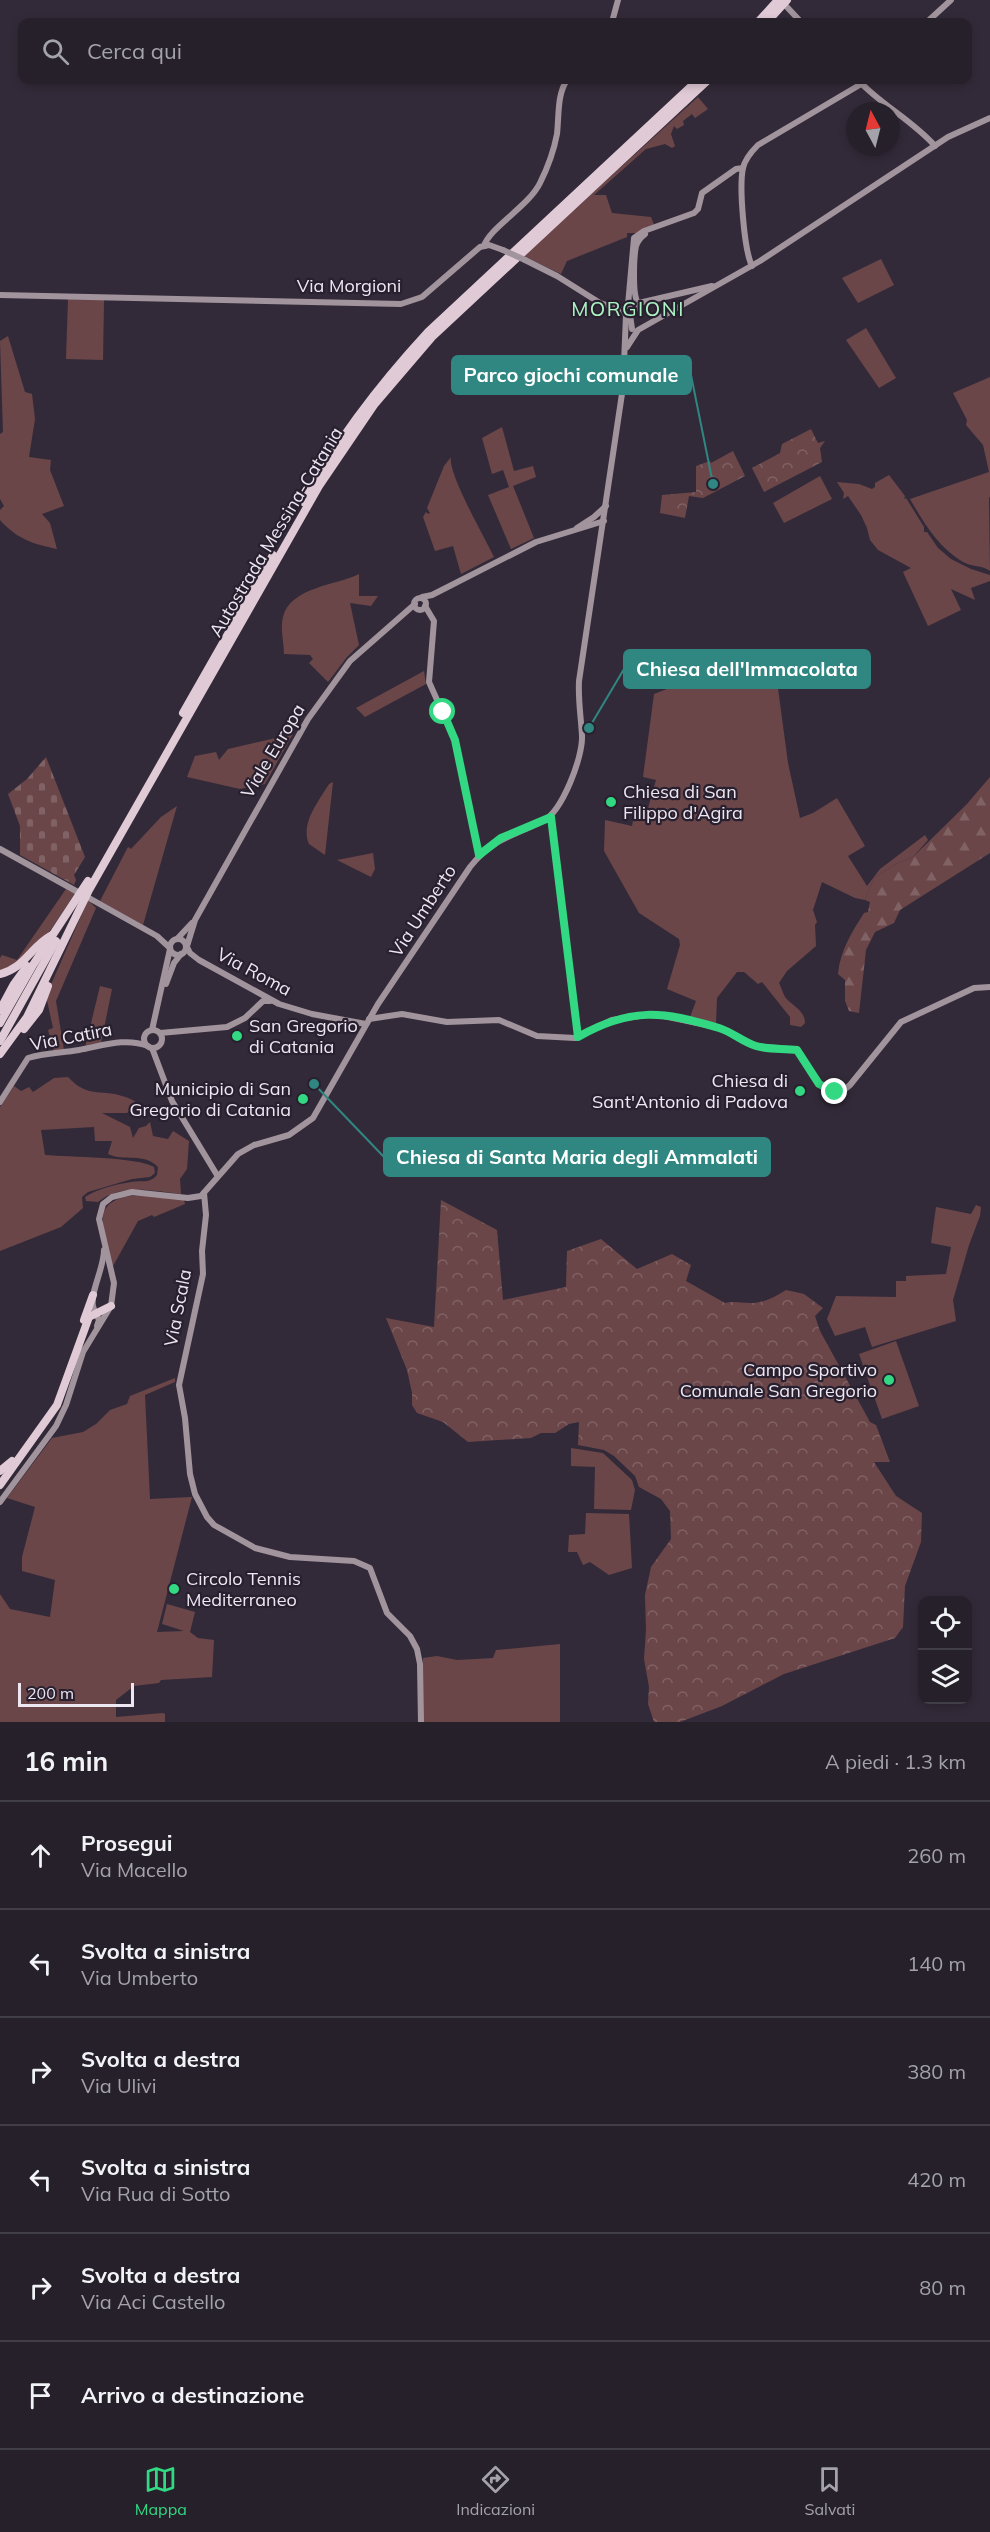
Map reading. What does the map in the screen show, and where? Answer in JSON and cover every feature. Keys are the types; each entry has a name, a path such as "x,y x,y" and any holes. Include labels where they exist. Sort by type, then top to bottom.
{"highway":[{"path":"762,18 778,0"},
{"path":"771,18 787,3"},
{"name":"Autostrada Messina-Catania","path":"1,1048 27,1017 55,941 328,460 369,401 443,317 694,84"},
{"name":"Autostrada Messina-Catania","path":"0,1023 33,965 76,914 319,486 374,405 419,352 467,302 704,84"},
{"path":"1,1048 76,914"},
{"path":"1,1048 19,1034 39,1010 51,975 55,941"},
{"path":"0,1010 23,971 38,952 55,941"},
{"path":"0,974 16,968 39,942 55,941"},
{"path":"0,1029 55,941"},
{"path":"0,1036 55,941"},
{"path":"0,1017 38,952"},
{"path":"0,1003 11,982 23,971"},
{"path":"0,1483 46,1418 59,1395 95,1290"},
{"path":"0,1492 50,1424 66,1389 87,1320 96,1312 107,1310 113,1300"},
{"path":"0,1483 50,1418 72,1368"},
{"path":"0,1471 29,1443"}],"street":[{"path":"613,18 618,0"},
{"path":"931,18 951,0"},
{"path":"787,3 798,18"},
{"path":"564,84 562,88 556,135 541,182 526,203 484,242 484,246 500,249 557,276 600,303 613,308 629,320"},
{"path":"748,268 743,168 748,155 758,145 857,84"},
{"path":"862,84 886,107 923,133 935,146"},
{"path":"629,320 694,299 721,284 942,140 990,118"},
{"path":"923,133 942,140"},
{"path":"625,350 628,342 632,242 639,234 697,212 700,195 736,169 743,168"},
{"path":"640,303 634,296 636,249 639,239 651,230"},
{"path":"492,234 492,241 500,249"},
{"name":"Via Morgioni","path":"0,295 401,304 422,297 474,250 484,246"},
{"path":"721,284 640,303 635,307 629,320 624,379 579,681 581,750 567,790 551,817 578,1037 612,1020 654,1014 721,1028 755,1046 797,1050 823,1088 835,1092 843,1090 901,1022 974,988 990,987"},
{"path":"694,299 699,295 698,290"},
{"path":"629,320 640,303"},
{"path":"583,527 606,506"},
{"path":"479,855 455,740 429,681 434,621 421,607 417,598 432,595 536,542 583,527 597,520 604,521"},
{"path":"583,527 596,531 601,538"},
{"path":"421,607 432,595"},
{"name":"Viale Europa","path":"195,920 308,719 350,662 402,617 421,607"},
{"name":"Via Umberto","path":"367,1022 479,855 501,838 551,817"},
{"path":"0,849 76,891"},
{"path":"88,898 157,936 168,940 182,940 185,950"},
{"path":"134,1042 153,1046 162,1039 157,1032 170,948 195,920"},
{"path":"157,1032 168,976 185,950 195,920"},
{"path":"157,936 175,955 185,950"},
{"name":"Via Roma","path":"185,950 258,994 276,1003 312,1014 367,1022 402,1014 447,1022 499,1020 537,1036 578,1037"},
{"path":"258,994 259,1004"},
{"path":"134,1042 157,1032 227,1027 245,1018 259,1004 267,1001 276,1003"},
{"path":"88,1342 113,1300 112,1274 99,1219 101,1209 106,1202 117,1196 140,1192 188,1198 204,1193 217,1175 245,1150 294,1132 315,1116 367,1022"},
{"path":"145,1036 145,1042 153,1046 161,1076 172,1101 217,1175"},
{"name":"Via Catira","path":"0,1102 28,1058 103,1044 134,1042"},
{"name":"Via Scala","path":"204,1193 206,1206 201,1251 203,1274 180,1377 191,1480 203,1511 214,1525 241,1541 270,1553 318,1560 354,1561 368,1567 375,1576 387,1613 410,1636 417,1649 420,1664 421,1722"},
{"path":"0,1502 56,1426 88,1342 99,1322 95,1290 104,1262 103,1235"},
{"path":"95,1290 109,1280 112,1282 113,1300"},
{"path":"95,1290 99,1306 106,1305 113,1300"}],"green space":[{"path":"698,97 708,109 695,118 692,114 683,121 684,125 677,129 674,126 671,134 675,146 672,148 665,144 646,149 594,195 606,195 612,213 651,217 655,227 638,233 627,233 627,237 567,261 561,274 523,256"},
{"path":"881,259 894,285 858,303 842,278"},
{"path":"68,299 104,300 103,360 66,359"},
{"path":"866,328 896,378 879,388 846,340"},
{"path":"8,336 25,392 32,394 35,419 29,457 51,460 50,470 64,506 42,514 50,523 57,549 26,540 0,520 0,510 4,506 0,499 0,434 3,432 0,341"},
{"path":"990,377 990,571 963,562 946,549 926,526 910,499 989,472 983,445 966,425 967,420 953,393"},
{"path":"502,427 514,471 533,466 536,477 513,486 534,538 511,549 488,495 509,487 503,470 492,474 482,438"},
{"path":"811,429 818,443 825,441 820,448 822,462 764,492 752,468 780,453 782,444"},
{"path":"733,451 745,476 703,498 689,496 685,518 660,513 662,495 696,492 696,466 710,461 711,463"},
{"path":"451,457 451,465 461,491 494,557 461,574 453,546 435,551 423,517 426,512 430,513 427,508 444,466"},
{"path":"889,475 905,496 904,499 906,498 924,527 924,532 927,532 938,548 951,559 990,575 990,581 971,588 975,600 951,589 961,610 928,626 903,572 911,568 878,550 870,540 861,515 848,496 843,499 844,493 837,482 859,484 872,489 875,483"},
{"path":"820,476 832,499 784,523 773,503"},
{"path":"359,574 359,596 378,596 371,606 350,603 359,645 328,682 309,663 313,659 310,655 284,654 283,617 287,607 305,593"},
{"path":"775,666 788,763 800,818 837,798 865,846 848,856 867,886 880,869 925,835 928,840 913,857 896,864 874,878 865,900 855,898 822,882 813,910 817,922 815,925 816,946 787,971 779,983 785,997 803,1015 805,1023 801,1027 790,1025 790,1017 762,982 758,984 744,972 737,972 717,998 716,1024 690,1017 696,1001 667,989 680,945 679,939 639,913 604,851 605,820 632,826 636,805 648,808 656,780 643,777 654,694 675,686 733,683"},
{"path":"424,671 426,684 365,717 356,708"},
{"path":"293,734 265,784 240,789 187,777 195,756 216,752 219,760 228,749"},
{"path":"46,757 85,857 74,875 76,880 74,885 20,855 20,826 8,794 27,779"},
{"path":"990,777 990,853 900,910 894,923 875,932 866,950 859,1013 849,1011 845,1001 845,980 838,974 839,966 851,935 864,913 868,912 870,902 865,900 874,878 896,864 913,857 967,804"},
{"path":"333,782 325,855 309,844 307,828 316,805 329,784"},
{"path":"177,806 143,925 100,901 128,847 131,849 161,817"},
{"path":"373,853 375,869 371,877 337,860"},
{"path":"66,889 75,893 43,939 25,958 0,973 2,955 17,960"},
{"path":"88,900 96,908 56,1001 64,1050 54,1052 48,1030 53,1028 46,996"},
{"path":"100,986 112,989 101,1043 85,1048"},
{"path":"68,1077 81,1088 114,1094 140,1104 140,1109 132,1108 127,1113 102,1113 130,1127 133,1138 139,1128 150,1122 153,1136 168,1139 173,1131 189,1141 187,1169 180,1179 181,1194 127,1190 107,1196 98,1202 86,1201 85,1197 107,1187 151,1180 157,1175 158,1167 140,1158 108,1154 112,1141 95,1141 94,1127 41,1130 45,1155 133,1161 154,1167 155,1173 150,1177 132,1179 88,1192 82,1197 83,1208 61,1227 0,1251 0,1107 14,1086 21,1091 29,1087 33,1092 54,1078"},
{"path":"142,1195 184,1200 185,1204 138,1221 113,1266 103,1227 106,1208 124,1197"},
{"path":"441,1200 497,1230 503,1300 566,1287 567,1251 601,1239 637,1269 672,1254 691,1265 686,1281 725,1303 760,1302 786,1290 804,1294 823,1308 815,1316 820,1331 870,1422 876,1425 890,1462 874,1462 896,1496 922,1513 921,1542 905,1586 903,1627 895,1638 784,1674 722,1706 680,1722 654,1722 648,1704 649,1687 644,1659 645,1595 651,1567 671,1539 670,1511 661,1499 639,1487 635,1476 614,1456 604,1450 578,1445 579,1422 569,1424 555,1433 541,1433 531,1438 468,1442 443,1422 417,1413 412,1405 407,1370 386,1318 434,1327"},
{"path":"976,1205 981,1207 980,1216 953,1300 956,1321 872,1347 865,1327 835,1336 827,1319 836,1296 896,1297 896,1281 906,1281 906,1276 946,1274 951,1247 931,1243 936,1207 971,1214"},
{"name":"Campo Sportivo Comunale San Gregorio","path":"896,1341 919,1406 882,1419 859,1354"},
{"path":"175,1378 175,1382 145,1395 150,1499 192,1497 157,1632 184,1631 162,1624 167,1604 195,1612 190,1632 198,1638 214,1640 212,1677 161,1680 159,1683 134,1686 116,1700 116,1717 163,1713 165,1722 0,1722 0,1594 10,1609 50,1617 55,1580 22,1571 22,1557 35,1507 7,1498 52,1438 83,1432 96,1424 110,1410 127,1404 130,1396"},
{"path":"571,1448 603,1453 632,1480 635,1490 631,1510 594,1509 595,1467 571,1466"},
{"path":"586,1513 629,1514 632,1568 609,1575 590,1562 583,1565 577,1552 568,1552 569,1535 585,1534"},
{"path":"560,1644 560,1722 423,1722 423,1658 437,1656 457,1660 493,1658 496,1650"}],"place":[{"name":"Parco giochi comunale","path":"713,484"},
{"name":"Chiesa dell'Immacolata","path":"589,728"},
{"name":"Chiesa di San Filippo d'Agira","path":"611,802"},
{"name":"San Gregorio di Catania","path":"237,1036"},
{"name":"Chiesa di Santa Maria degli Ammalati","path":"314,1084"},
{"name":"Chiesa di Sant'Antonio di Padova","path":"800,1091"},
{"name":"Municipio di San Gregorio di Catania","path":"303,1099"},
{"name":"Campo Sportivo Comunale San Gregorio","path":"889,1380"},
{"name":"Circolo Tennis Mediterraneo","path":"174,1589"}],"district":[{"name":"MORGIONI","path":"628,309"}],"route":[{"path":"443,712 454,736 479,855 501,838 551,817 578,1037 612,1020 654,1014 668,1015 721,1028 755,1046 797,1050 819,1084 835,1092"}]}
